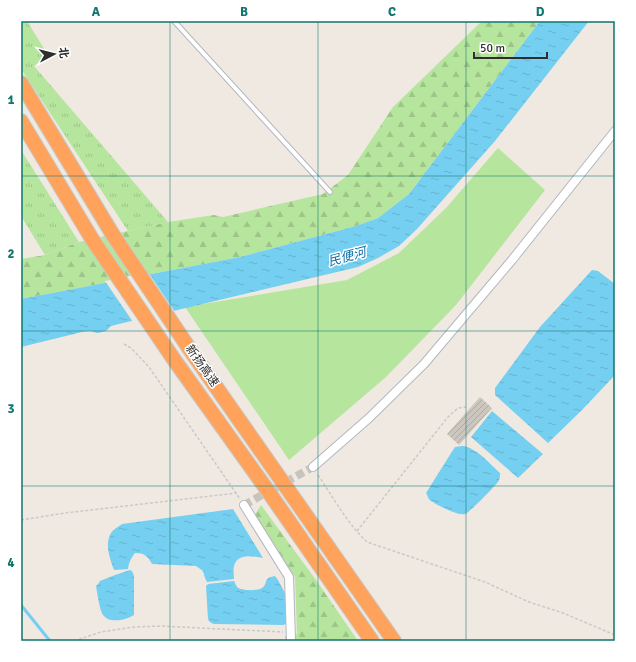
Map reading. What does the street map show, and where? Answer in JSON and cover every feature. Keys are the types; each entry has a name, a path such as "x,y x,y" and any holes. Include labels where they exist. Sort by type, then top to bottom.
{"highway":[{"name":"新扬高速","path":"21,84 113,235 193,354 394,641"},
{"name":"新扬高速","path":"21,121 92,239 175,361 268,491 372,641"}],"street":[{"path":"313,466 369,418 424,364 512,260 615,131"},
{"path":"244,505 289,577 291,641"}],"lane":[{"path":"174,21 330,192"}],"path":[{"path":"124,344 131,348 149,368 244,505"},
{"path":"356,531 448,417 458,408 466,407"},
{"path":"313,466 356,531 367,542 485,582 529,602 563,613 615,635"},
{"path":"21,520 65,512 237,493"},
{"path":"74,641 101,632 134,627 161,626 291,632"}],"green space":[{"path":"21,21 27,21 48,55 34,66 168,222 128,231 21,69"},
{"path":"482,21 540,21 409,194 378,218 356,226 240,257 21,299 21,259 45,255 79,242 168,222 214,215 223,217 323,194 348,175 393,107"},
{"path":"498,148 545,190 456,305 386,377 289,460 185,307 347,280 399,253 446,208"},
{"path":"21,150 79,242 45,255 21,216"},
{"path":"261,505 316,580 358,641 285,641 285,636 297,634 295,577 255,515"}],"water":[{"name":"民便河","path":"540,21 589,21 495,141 417,229 399,246 358,267 111,326 106,331 98,333 90,331 82,332 21,347 21,299 240,257 356,226 378,218 409,194"},
{"path":"592,270 598,271 615,284 615,375 548,443 495,395 495,388 540,327"},
{"path":"492,411 543,454 518,478 471,437"},
{"path":"462,446 472,449 478,453 500,473 499,481 465,514 448,510 434,503 429,499 426,493 455,447"},
{"path":"233,509 263,558 246,556 239,559 234,566 234,579 207,582 203,571 196,566 152,564 143,554 138,553 135,553 132,557 128,569 114,570 108,544 112,532 122,524"},
{"path":"130,570 134,576 134,615 123,620 110,620 102,613 96,586 100,581"},
{"path":"275,576 287,597 286,624 214,624 209,621 206,586 208,584 234,581 239,588 246,590 257,590 264,586 268,578"}],"pier":[{"path":"148,272 175,312 133,322 105,281"}],"building":[{"path":"480,397 492,408 459,445 447,434"}],"waterway":[{"path":"21,605 50,641"}],"tunnel":[{"path":"244,505 313,467"}]}
